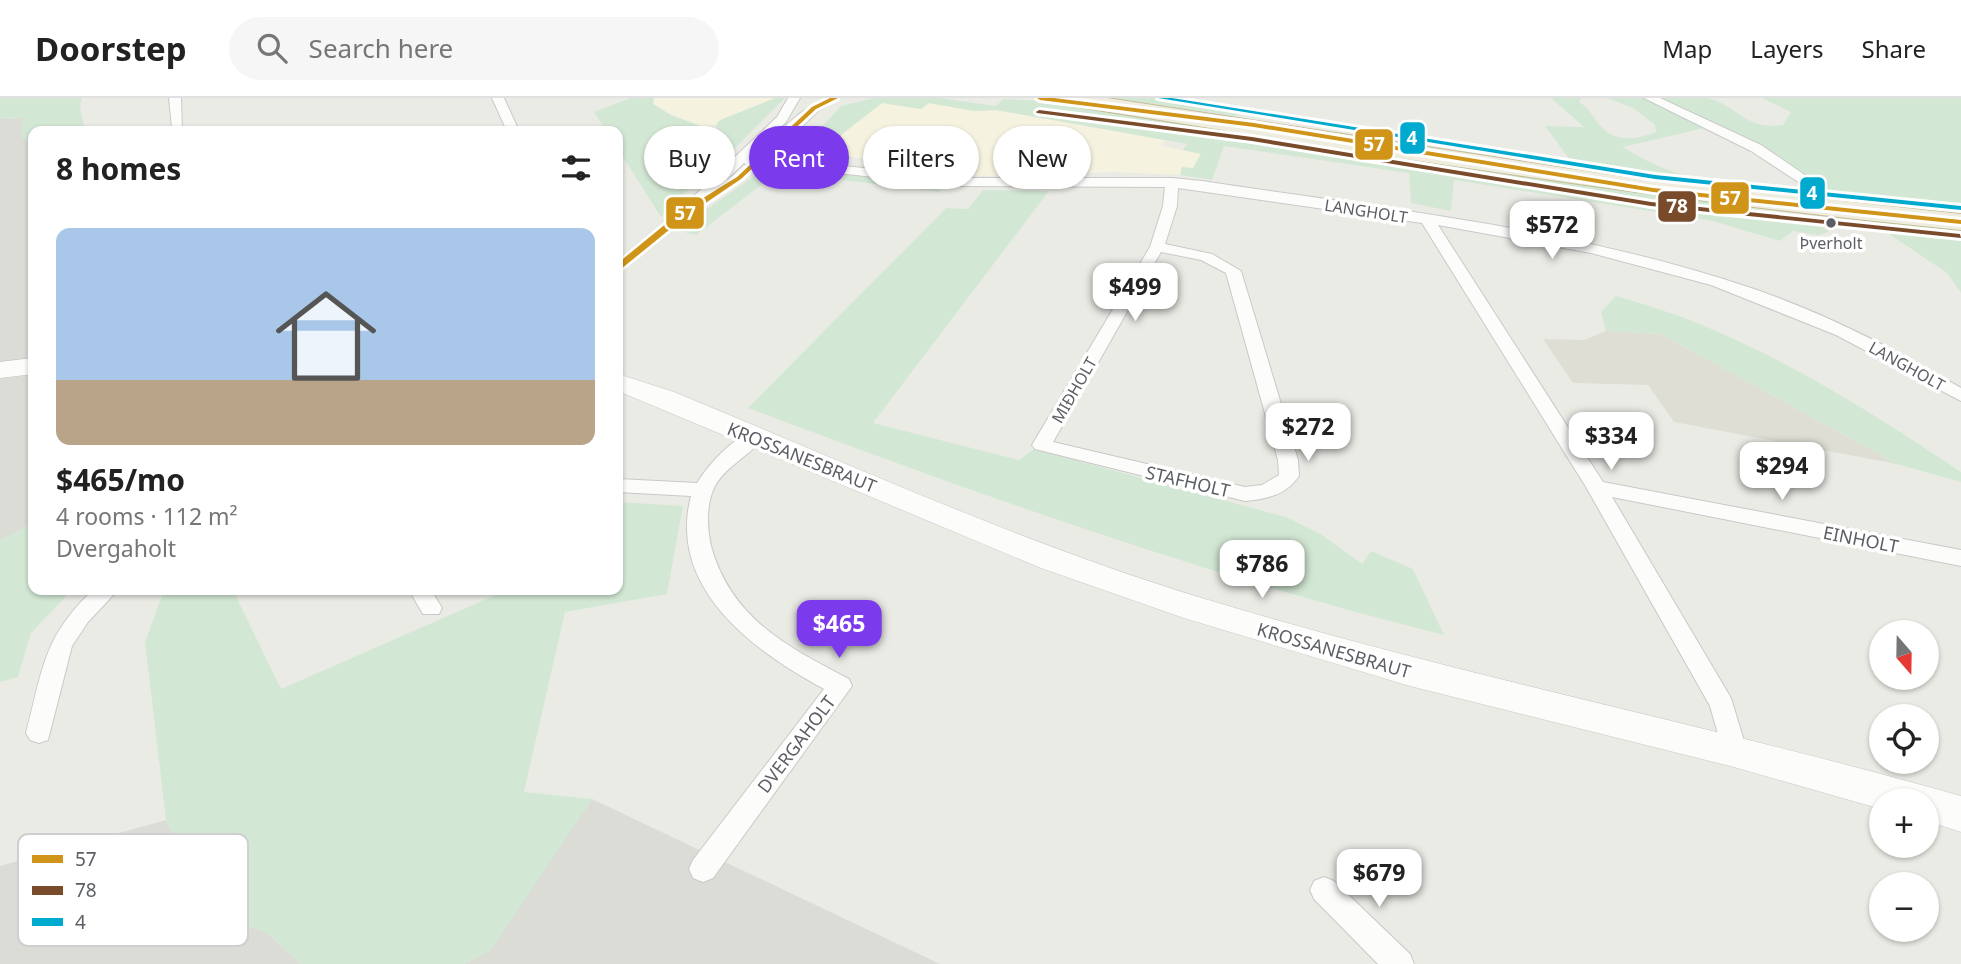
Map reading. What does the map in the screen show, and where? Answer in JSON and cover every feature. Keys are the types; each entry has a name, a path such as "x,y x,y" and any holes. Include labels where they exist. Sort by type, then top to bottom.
{"highway":[{"path":"1040,98 1104,104"},
{"path":"1066,98 1612,184 1832,211 1961,222"}],"street":[{"path":"175,98 178,126"},
{"path":"498,98 511,126"},
{"path":"623,263 682,215 741,159 782,119 794,98"},
{"path":"795,126 814,108 835,98"},
{"path":"1650,98 1756,148 1814,186"},
{"name":"LANGHOLT","path":"741,159 749,160"},
{"path":"682,215 749,170"},
{"name":"LANGHOLT","path":"849,171 958,183 1172,182 1577,247 1717,282 1790,309 1851,337 1961,396"},
{"name":"MIÐHOLT","path":"1042,445 1157,247 1170,206 1172,182"},
{"path":"1428,221 1596,486 1722,705 1734,751"},
{"name":"STAFHOLT","path":"1042,445 1245,494 1265,493 1279,487 1289,476 1288,460 1233,271 1212,259 1157,247"},
{"path":"623,252 635,254"},
{"path":"0,370 28,367"},
{"name":"KROSSANESBRAUT","path":"623,384 664,398 753,438 1052,559 1196,609 1410,672 1734,751 1869,788"},
{"path":"623,485 703,490 717,471 753,438"},
{"name":"EINHOLT","path":"1596,486 1961,558"},
{"name":"DVERGAHOLT","path":"703,490 698,528 702,555 707,575 722,603 771,646 839,686 703,869"},
{"path":"39,733 61,644 80,616 102,595"},
{"path":"1939,808 1961,814"},
{"path":"1324,890 1399,964"}],"shaded area":[{"path":"654,98 775,98 716,125 701,126 671,115 653,104"},
{"path":"882,103 921,109 929,103 974,111 996,110 1087,126 993,126 993,176 980,176 979,126 863,126 863,159 849,156 849,129"},
{"path":"23,118 22,136 28,143 28,526 0,541 0,119"},
{"path":"1091,127 1166,140 1162,146 1201,154 1193,169 1182,167 1180,175 1091,173"},
{"path":"1606,331 1661,334 1897,464 1674,422 1648,385 1573,383 1543,339 1584,340"},
{"path":"592,799 940,964 464,964 490,950"},
{"path":"166,820 173,834 115,834"},
{"path":"18,861 18,946 248,946 248,926 266,932 301,964 0,964 0,866"}],"green space":[{"path":"0,98 82,98 80,107 84,126 28,126 28,143 22,136 23,118 0,119"},
{"path":"631,98 654,98 653,104 671,115 701,126 644,126 644,189 689,189 661,217 623,157 623,126 603,126 594,112"},
{"path":"775,98 785,98 757,126 749,126 749,134 735,148 735,126 716,126 720,120"},
{"path":"874,98 939,98 996,106 1003,99 1044,101 1775,212 1820,225 1829,232 1818,235 1793,231 1780,241 1713,221 1454,180 1451,211 1411,203 1409,173 1224,146 1212,180 1180,175 1182,167 1193,168 1201,154 1183,150 1187,144 996,110 974,111 929,103 921,109 882,103 849,129 849,126 822,126 841,106"},
{"path":"1113,98 1179,98 1217,107 1239,106 1245,113 1234,116"},
{"path":"1551,98 1581,98 1579,102 1610,134 1632,138 1656,132 1655,125 1633,108 1608,98 1707,98 1718,101 1759,124 1770,126 1783,125 1791,112 1762,98 1961,98 1961,205 1881,202 1776,191 1807,185 1713,126 1623,147 1651,163 1677,173 1735,187 1644,178 1573,164 1545,126 1584,127"},
{"path":"849,175 863,177 863,183 849,181"},
{"path":"749,180 749,189 756,189 696,235 677,230"},
{"path":"915,189 941,189 939,192"},
{"path":"983,190 1049,191 873,423 1019,460 1034,449 1286,517 1321,534 1362,564 1371,551 1413,569 1444,635 1267,587 1093,532 748,408 946,208 968,209"},
{"path":"1870,221 1961,228 1961,293 1947,273"},
{"path":"1616,296 1692,321 1770,356 1867,411 1961,472 1961,482 1897,464 1661,334 1606,331 1601,312"},
{"path":"623,502 683,506 667,594 565,612 524,792 592,799 490,951 464,964 301,964 266,932 248,927 248,834 173,834 166,820 145,642 162,595 235,595 281,689 496,595 623,595"},
{"path":"28,526 28,595 67,595 31,633 18,677 0,682 0,541"}],"transit line":[{"name":"57","path":"623,263 682,215 739,178 814,108 835,98"},
{"name":"57","path":"1040,98 1254,125 1653,190 1961,222"},
{"name":"4","path":"1161,98 1655,177 1961,208"},
{"name":"78","path":"1039,112 1252,139 1651,204 1960,236"}],"place":[{"name":"Þverholt","path":"1831,223"}]}
